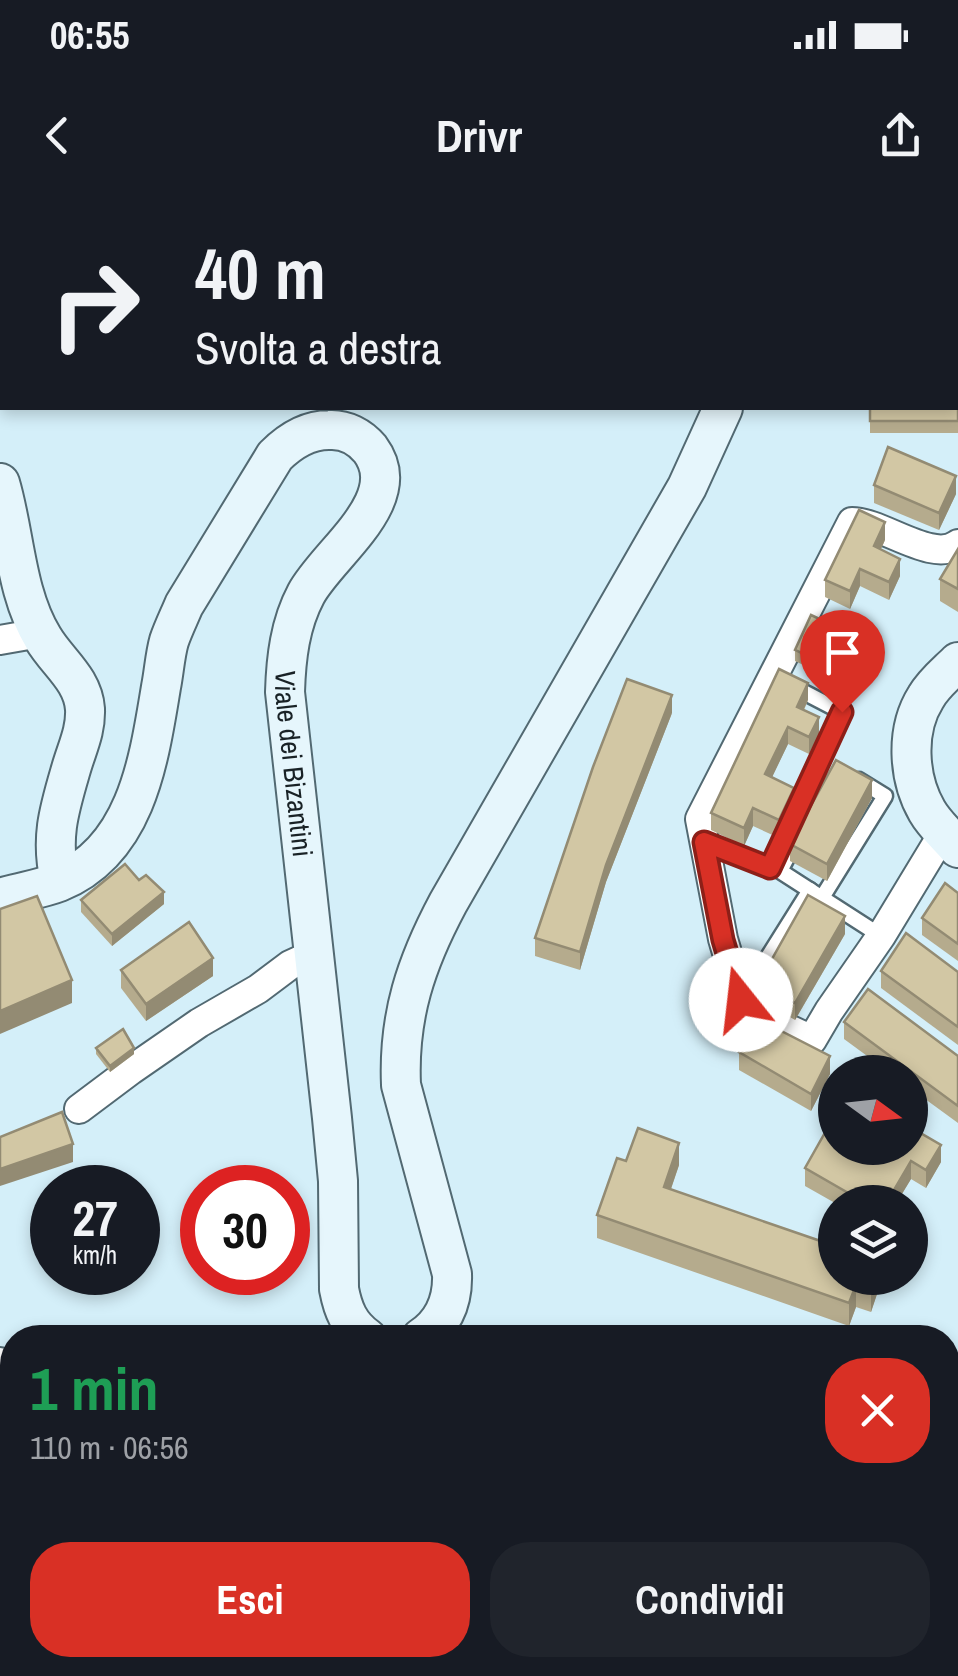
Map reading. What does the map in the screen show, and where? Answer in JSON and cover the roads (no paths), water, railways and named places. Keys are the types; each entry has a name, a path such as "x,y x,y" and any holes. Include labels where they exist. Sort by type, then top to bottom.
{"street":[{"path":"437,1325 447,1308 452,1274 402,1085 400,1060 416,970 458,886 686,487 723,410"},
{"name":"Viale dei Bizantini","path":"0,898 60,882 85,866 103,852 130,813 150,754 168,644 184,606 275,456 303,435 332,429 359,438 376,458 380,472 375,502 307,592 286,664 285,692 338,1181 339,1289 342,1306 353,1325"},
{"path":"0,483 26,600 40,633 66,666 85,706 84,734 55,829 60,882"},
{"path":"958,544 941,551 864,522 852,522 700,819 723,940 741,1000 750,1010 812,1040 951,840 928,814 919,794 911,748 918,711 926,696 958,662"},
{"path":"0,640 40,633"},
{"path":"80,1109 199,1023 314,954"}],"lane":[{"path":"704,842 770,868 842,712 773,676"},
{"path":"741,1000 885,796 852,776"},
{"path":"818,801 780,870 881,936"}]}
